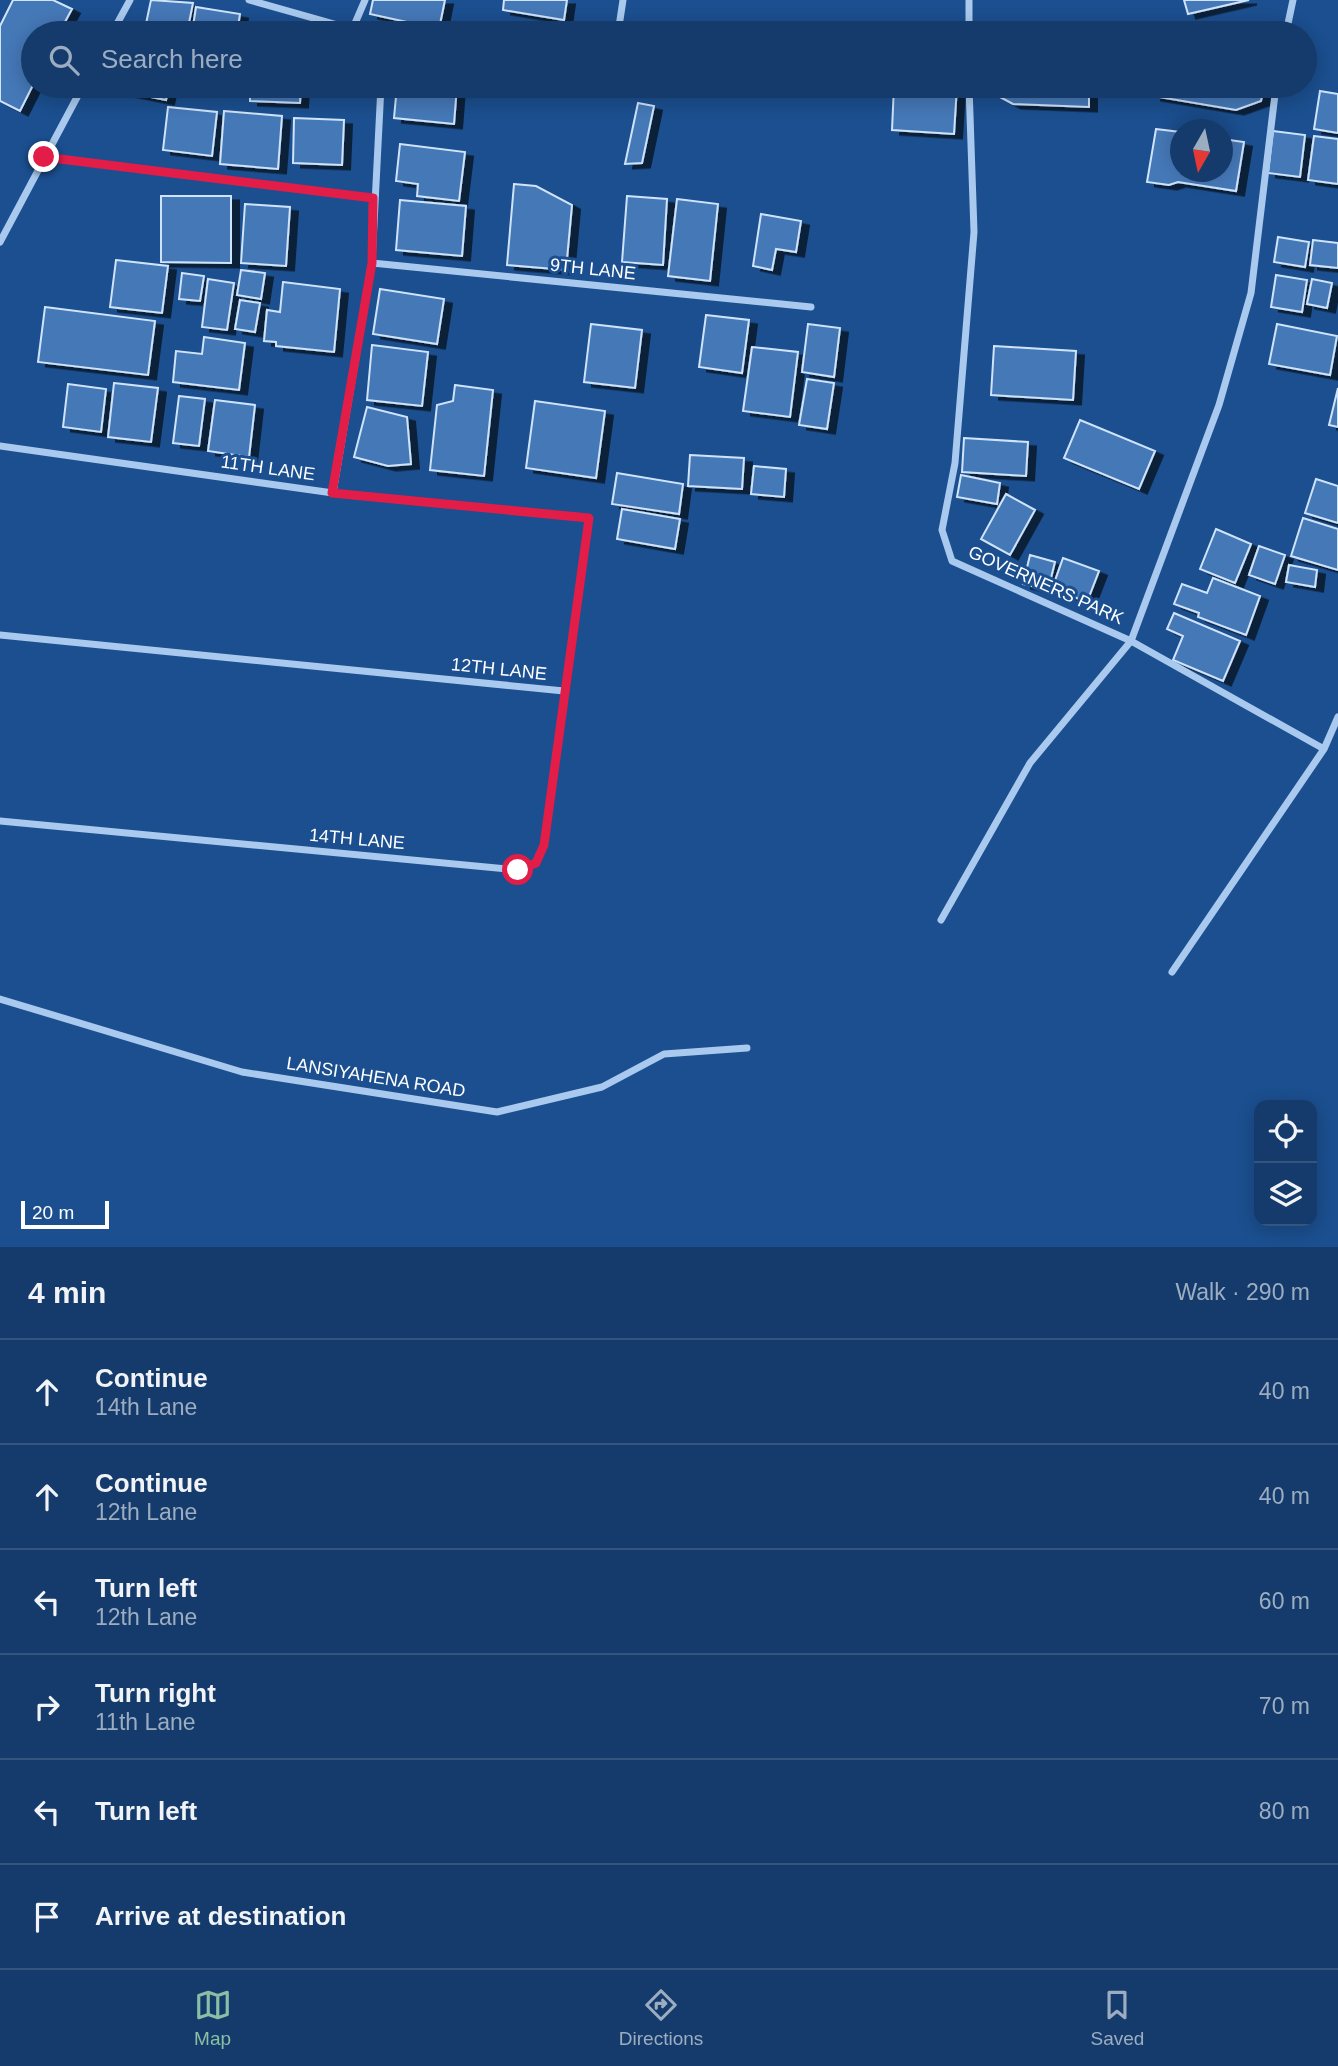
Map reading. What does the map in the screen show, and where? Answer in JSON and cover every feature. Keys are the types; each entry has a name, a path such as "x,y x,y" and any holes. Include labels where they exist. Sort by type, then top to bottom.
{"street":[{"path":"119,21 131,0"},
{"path":"249,0 327,21"},
{"path":"356,21 365,0"},
{"path":"620,21 623,0"},
{"path":"969,0 969,21"},
{"path":"1289,21 1293,0"},
{"path":"0,242 76,98"},
{"name":"11TH LANE","path":"0,446 332,493 372,263 373,198 380,98"},
{"name":"GOVERNERS PARK","path":"969,98 974,232 954,463 942,530 952,561 1130,641 1324,750"},
{"path":"941,920 1030,763 1130,641 1219,405 1251,293 1275,98"},
{"path":"44,157 373,198"},
{"name":"9TH LANE","path":"372,263 811,307"},
{"name":"12TH LANE","path":"0,635 564,691 589,518 332,493"},
{"name":"14TH LANE","path":"0,821 518,870 536,863 544,845 564,691"},
{"path":"1172,972 1324,750 1338,717"},
{"name":"LANSIYAHENA ROAD","path":"0,999 242,1072 497,1112 602,1087 664,1054 747,1048"}],"building":[{"path":"13,0 53,0 72,9 66,21 21,21 21,98 26,98 20,111 0,101 0,26"},
{"path":"151,0 193,3 189,21 147,21"},
{"path":"373,0 445,0 441,21 402,21 370,14"},
{"path":"504,0 567,0 564,20 503,10"},
{"path":"1184,0 1249,0 1188,14"},
{"path":"196,7 240,14 239,21 194,21"},
{"path":"1320,91 1338,94 1338,133 1314,129"},
{"path":"250,98 300,98 300,103 250,101"},
{"path":"396,98 456,98 454,124 394,118"},
{"path":"893,98 956,98 954,134 892,130"},
{"path":"1002,98 1089,98 1089,107 1013,104"},
{"path":"1165,98 1262,98 1261,101 1236,110"},
{"path":"638,103 654,106 642,163 625,164"},
{"path":"168,107 217,112 212,156 163,150"},
{"path":"224,111 282,116 278,169 220,164"},
{"path":"294,118 344,120 342,165 293,163"},
{"path":"1156,129 1170,131 1170,182 1178,182 1169,185 1147,182"},
{"path":"1273,131 1305,135 1300,177 1268,173"},
{"path":"1314,136 1338,139 1338,184 1308,180"},
{"path":"1233,140 1244,142 1236,191 1178,182 1233,182"},
{"path":"400,144 465,152 459,201 417,196 418,184 396,181"},
{"path":"514,184 536,186 572,205 566,270 507,265"},
{"path":"161,196 231,196 231,263 161,262"},
{"path":"627,196 667,199 663,265 622,262"},
{"path":"677,199 718,204 710,281 668,276"},
{"path":"400,200 466,206 462,256 396,250"},
{"path":"245,204 290,207 286,266 241,263"},
{"path":"761,214 801,221 796,252 776,249 772,270 753,266"},
{"path":"1278,237 1309,242 1305,267 1274,262"},
{"path":"1313,240 1338,243 1338,268 1310,265"},
{"path":"116,260 168,266 162,313 110,307"},
{"path":"241,270 265,273 261,299 237,295"},
{"path":"182,273 204,276 200,301 179,299"},
{"path":"1276,275 1307,280 1302,312 1271,307"},
{"path":"208,279 234,283 227,330 202,327"},
{"path":"1312,279 1332,283 1327,308 1307,304"},
{"path":"283,282 340,289 334,352 276,346 276,342 264,341 267,310 280,312"},
{"path":"380,289 444,299 437,344 373,334"},
{"path":"240,300 260,303 255,332 235,329"},
{"path":"45,307 155,321 148,375 38,362"},
{"path":"706,315 749,320 742,373 699,367"},
{"path":"591,324 642,330 635,388 584,382"},
{"path":"808,324 840,328 834,377 802,372"},
{"path":"1277,324 1337,336 1330,375 1269,364"},
{"path":"204,337 245,343 239,390 173,382 176,351 202,354"},
{"path":"372,345 428,352 422,406 367,400"},
{"path":"994,346 1076,351 1073,400 991,395"},
{"path":"752,347 798,352 790,417 743,411"},
{"path":"807,379 834,383 827,429 799,425"},
{"path":"114,383 158,388 151,442 108,437"},
{"path":"68,384 106,389 101,432 63,427"},
{"path":"455,385 493,390 484,476 430,470 437,405 453,401"},
{"path":"1338,388 1338,427 1329,425"},
{"path":"179,396 205,399 199,446 173,443"},
{"path":"215,400 255,405 249,457 208,451"},
{"path":"535,401 605,411 596,478 526,468"},
{"path":"367,407 407,417 411,464 388,466 354,457"},
{"path":"1080,420 1155,451 1139,489 1064,458"},
{"path":"964,438 1028,442 1026,476 962,472"},
{"path":"690,455 744,458 742,489 688,486"},
{"path":"754,466 786,469 784,497 751,494"},
{"path":"617,473 683,484 679,514 612,504"},
{"path":"961,475 1000,483 997,504 957,497"},
{"path":"1316,479 1338,486 1338,523 1305,513"},
{"path":"1006,494 1035,510 1010,555 981,539"},
{"path":"622,509 680,519 675,549 617,539"},
{"path":"1303,518 1338,529 1338,570 1291,556"},
{"path":"1216,529 1251,544 1235,583 1200,569"},
{"path":"1259,546 1285,555 1275,584 1249,575"},
{"path":"1030,555 1055,562 1048,590 1023,584"},
{"path":"1063,558 1099,571 1087,602 1052,589"},
{"path":"1289,565 1317,570 1315,587 1286,582"},
{"path":"1213,578 1260,596 1246,635 1198,617 1199,613 1174,604 1182,584 1207,593"},
{"path":"1174,613 1240,641 1223,681 1173,660 1183,636 1167,629"}],"route":[{"path":"44,157 373,198 372,263 332,493 589,518 544,845 536,863 518,870"}]}
